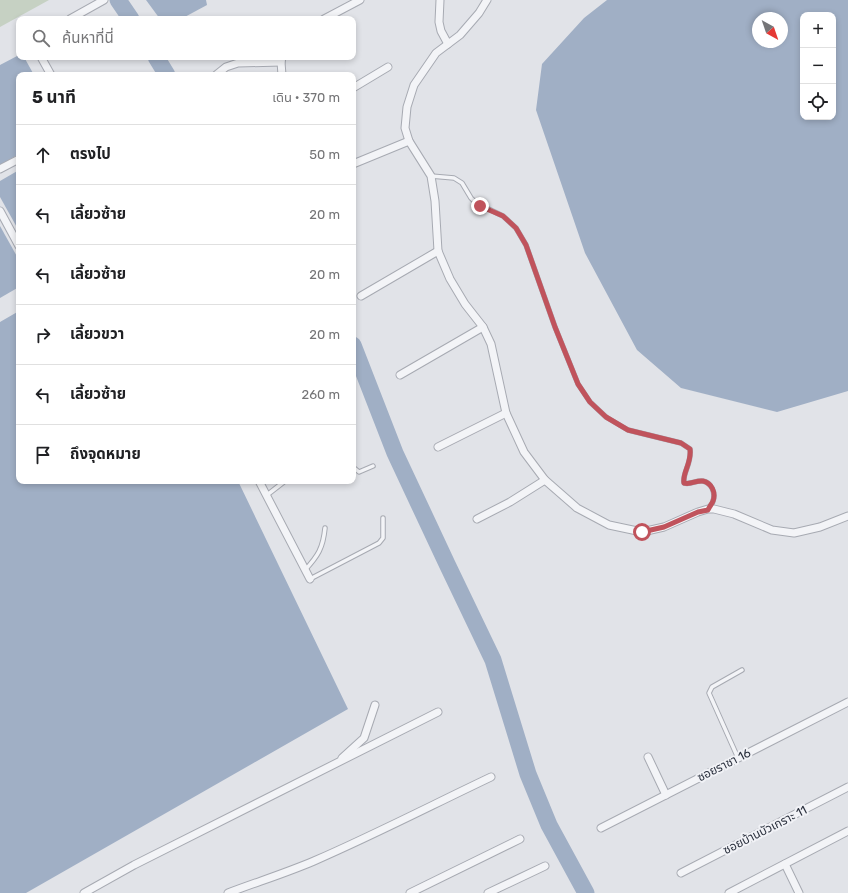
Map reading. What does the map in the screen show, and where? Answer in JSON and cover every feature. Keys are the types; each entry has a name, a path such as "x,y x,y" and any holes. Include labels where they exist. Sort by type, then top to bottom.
{"street":[{"path":"75,16 104,0"},
{"path":"330,16 360,0"},
{"path":"440,0 439,22 441,31 448,44"},
{"path":"487,0 479,13 460,35 436,53 414,85 408,107 405,128 409,141 431,176 435,201 438,251 450,279 465,304 483,327 491,344 506,414 524,452 545,480 577,508 609,526 642,532 664,527 698,512 714,509 734,514 772,530 794,533 820,527 848,516"},
{"path":"43,60 49,72"},
{"path":"220,72 226,67 238,63 271,60"},
{"path":"282,60 282,72"},
{"path":"356,86 388,67"},
{"path":"356,160 409,141"},
{"path":"0,169 16,161"},
{"path":"0,211 16,240"},
{"path":"361,296 438,251"},
{"path":"400,375 483,327"},
{"path":"438,446 506,414"},
{"path":"477,519 510,502 545,480"},
{"path":"261,484 310,579"},
{"name":"ซอยราชา 16","path":"601,828 848,702"},
{"path":"336,764 364,738 375,705"},
{"path":"84,893 134,865 438,712"},
{"path":"648,757 666,795"},
{"path":"228,893 278,876 363,839 491,776"},
{"name":"ซอยบ้านบัวเกราะ 11","path":"682,873 848,787"},
{"path":"729,893 741,890 785,864 848,831"},
{"path":"410,893 520,839"},
{"path":"785,864 799,893"},
{"path":"488,893 545,866"}],"lane":[{"path":"431,176 454,178 462,183 471,198 476,203 503,216 516,228 526,245 555,327 578,384 590,402 606,417 628,430 681,443 690,449 691,457 683,478 684,483 688,484 703,481 711,485 713,491 713,501 708,510"},
{"path":"356,470 359,472 373,466"},
{"path":"267,495 279,484"},
{"path":"310,579 379,543 383,538 383,518"},
{"path":"305,570 320,552 325,528"},
{"path":"738,758 709,693 712,687 742,670"}],"green space":[{"path":"0,0 49,0 20,16 16,16 16,18 0,27"}],"water":[{"path":"146,0 206,0 207,5 187,16 158,16"},
{"path":"607,0 848,0 848,391 777,412 681,388 637,350 585,253 536,110 542,64 584,18"},
{"path":"16,57 16,60 26,60 32,72 16,72 16,156 0,165 0,65"},
{"path":"16,172 16,226 0,197 0,181"},
{"path":"0,226 16,255 16,289 0,298"},
{"path":"16,313 16,484 239,484 348,709 26,893 0,893 0,322"}],"waterway":[{"path":"118,0 129,16"},
{"path":"158,60 165,72"},
{"path":"356,353 395,453 493,660 528,774 549,825 586,893"}],"route":[{"path":"480,206 503,216 516,228 526,245 555,327 578,384 590,402 606,417 628,430 681,443 690,449 691,457 683,478 684,483 688,484 703,481 711,485 713,491 713,501 708,510 698,512 664,527 642,532"}]}
